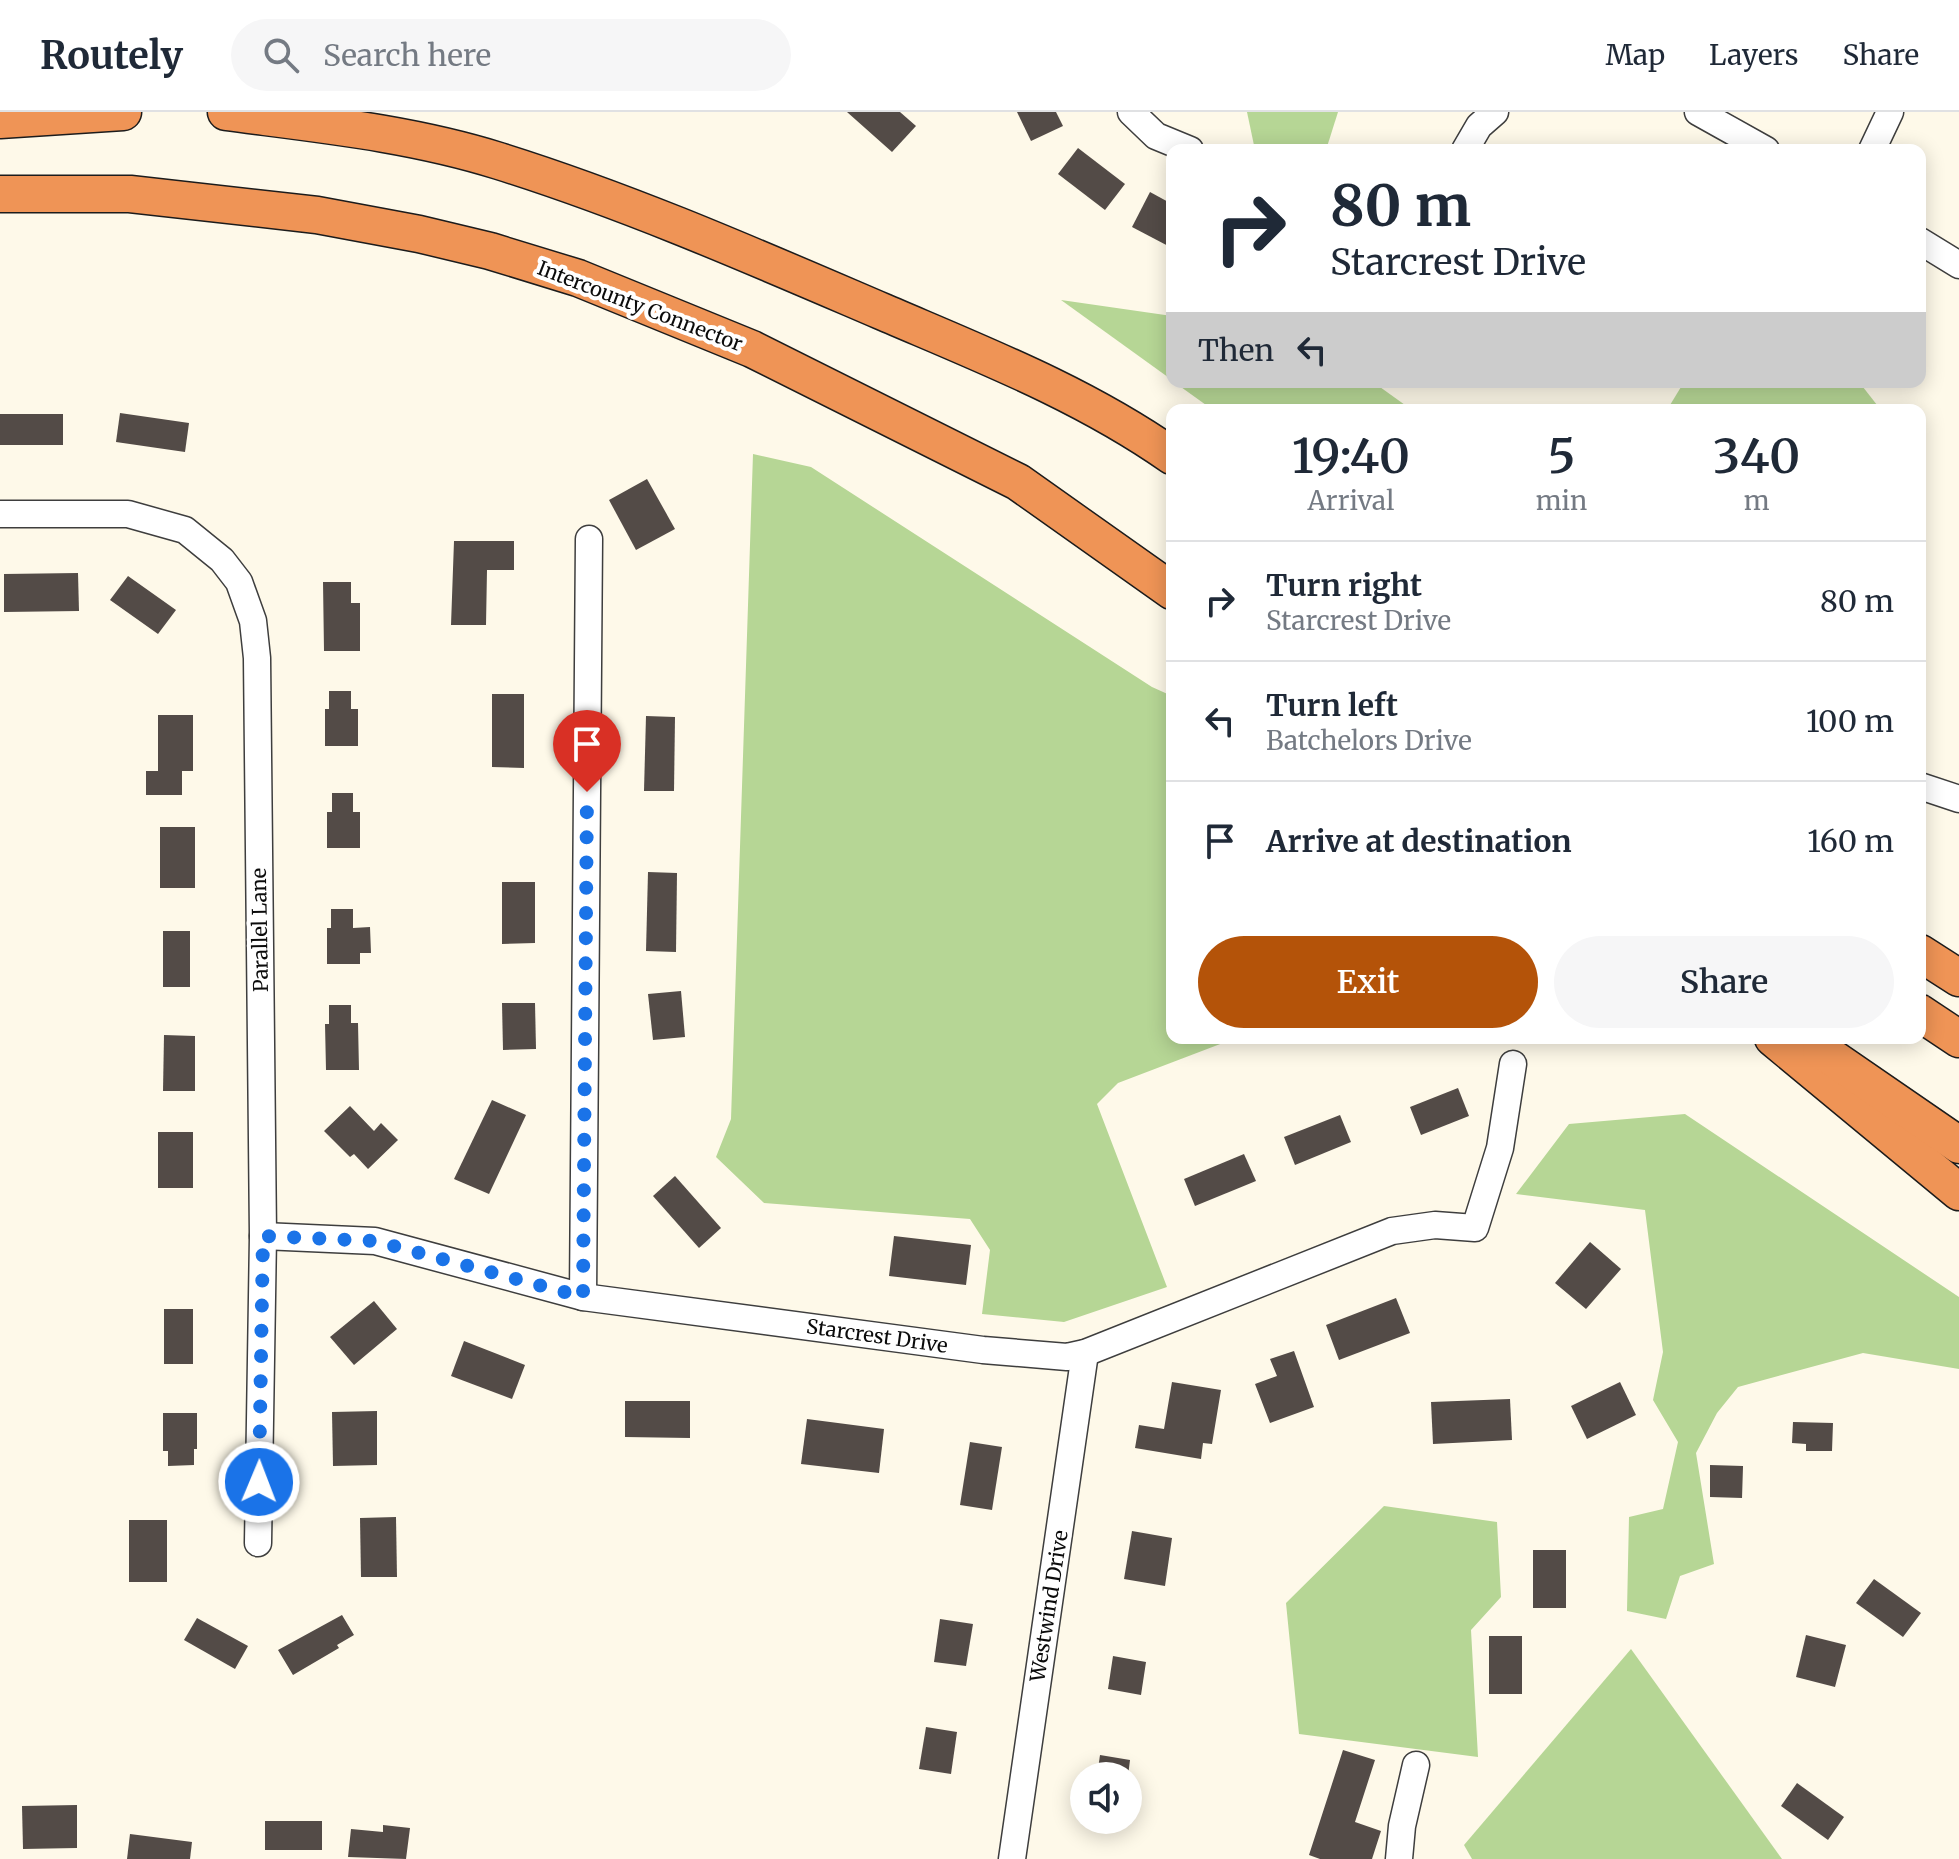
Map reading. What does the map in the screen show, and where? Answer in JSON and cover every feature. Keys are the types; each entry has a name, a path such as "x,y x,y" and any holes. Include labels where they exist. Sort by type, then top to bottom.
{"highway":[{"path":"0,120 123,112"},
{"path":"226,112 392,135 497,160 610,200 721,241 1051,383 1141,434 1166,452"},
{"name":"Intercounty Connector","path":"0,194 130,194 317,215 490,251 578,278 752,349 1018,482 1166,587"},
{"path":"1926,957 1959,978"},
{"path":"1926,1017 1959,1039"},
{"path":"1780,1044 1959,1192"},
{"path":"1812,1044 1959,1145"}],"street":[{"path":"1131,112 1156,136 1175,144"},
{"path":"1468,144 1479,126 1495,112"},
{"path":"1698,112 1755,144"},
{"path":"1875,144 1890,112"},
{"path":"1926,245 1959,265"},
{"name":"Parallel Lane","path":"0,514 128,514 185,530 222,560 239,582 253,621 257,658 263,1236 258,1543"},
{"path":"583,1297 589,539"},
{"path":"1926,788 1959,799"},
{"name":"Starcrest Drive","path":"263,1236 375,1241 583,1297 983,1350 1067,1357 1085,1353 1392,1231 1435,1225 1475,1228 1500,1148 1513,1064"},
{"name":"Westwind Drive","path":"1012,1859 1085,1353"},
{"path":"1399,1859 1402,1826 1416,1765"}],"green space":[{"path":"1247,112 1338,112 1328,144 1254,144"},
{"path":"1061,300 1166,315 1166,376"},
{"path":"1182,388 1381,388 1404,404 1205,404"},
{"path":"1680,388 1864,388 1876,404 1671,404"},
{"path":"753,454 811,467 1166,693 1166,1044 1220,1044 1118,1083 1097,1104 1167,1287 1064,1322 982,1314 990,1250 970,1219 764,1203 716,1157 731,1119"},
{"path":"1685,1114 1959,1297 1959,1369 1863,1353 1738,1387 1717,1413 1696,1453 1714,1564 1680,1576 1666,1619 1627,1611 1629,1517 1663,1509 1678,1442 1653,1400 1663,1352 1645,1210 1516,1194 1569,1124"},
{"path":"1384,1506 1497,1522 1501,1597 1471,1630 1478,1757 1299,1734 1286,1603"},
{"path":"1631,1649 1782,1859 1472,1859 1464,1845"}],"building":[{"path":"847,112 900,112 916,126 892,152"},
{"path":"1017,112 1056,112 1063,126 1031,141"},
{"path":"1078,148 1125,184 1105,210 1058,174"},
{"path":"1150,192 1166,201 1166,245 1132,227"},
{"path":"120,413 189,423 185,452 116,442"},
{"path":"0,414 63,414 63,445 0,445"},
{"path":"647,479 675,529 636,550 609,500"},
{"path":"454,541 514,541 514,570 487,570 486,625 451,625"},
{"path":"78,573 79,611 4,612 4,574"},
{"path":"128,576 176,610 158,634 110,600"},
{"path":"323,582 351,582 351,603 360,603 360,651 324,651"},
{"path":"329,691 351,691 351,709 358,709 358,746 325,746 325,709 329,709"},
{"path":"492,694 524,694 524,768 492,767"},
{"path":"158,715 193,715 193,771 182,771 182,795 146,795 146,771 158,771"},
{"path":"646,716 675,717 674,791 644,791"},
{"path":"332,793 353,793 353,812 360,812 360,848 327,848 327,812 332,812"},
{"path":"160,827 195,827 195,888 160,888"},
{"path":"648,872 677,873 676,952 646,951"},
{"path":"502,882 535,882 535,943 502,944"},
{"path":"331,909 353,909 353,928 370,927 371,953 360,953 360,964 327,964 327,928 331,928"},
{"path":"163,931 190,931 190,987 163,987"},
{"path":"681,991 685,1037 653,1040 648,994"},
{"path":"502,1003 535,1003 536,1049 503,1050"},
{"path":"329,1005 351,1005 351,1023 358,1023 359,1070 326,1070 325,1024 329,1024"},
{"path":"164,1035 195,1036 195,1091 163,1091"},
{"path":"1458,1088 1469,1116 1421,1135 1410,1107"},
{"path":"492,1100 526,1115 489,1194 454,1179"},
{"path":"350,1106 374,1131 381,1123 398,1140 368,1169 354,1154 350,1157 324,1131"},
{"path":"1340,1115 1351,1142 1295,1165 1284,1137"},
{"path":"158,1132 193,1132 193,1188 158,1188"},
{"path":"1244,1154 1256,1181 1195,1206 1184,1179"},
{"path":"675,1176 721,1228 699,1248 653,1196"},
{"path":"894,1236 971,1245 966,1285 889,1276"},
{"path":"1590,1242 1621,1269 1586,1309 1555,1283"},
{"path":"1396,1298 1410,1333 1339,1360 1326,1325"},
{"path":"374,1301 397,1329 354,1365 330,1337"},
{"path":"164,1309 193,1309 193,1364 164,1364"},
{"path":"464,1341 525,1365 512,1399 451,1376"},
{"path":"1294,1351 1314,1407 1270,1423 1255,1384 1277,1376 1270,1359"},
{"path":"1172,1382 1221,1390 1212,1444 1203,1443 1201,1459 1135,1448 1139,1425 1164,1429"},
{"path":"1620,1382 1636,1415 1587,1439 1571,1406"},
{"path":"1510,1399 1512,1440 1433,1444 1431,1402"},
{"path":"625,1401 690,1401 690,1438 625,1437"},
{"path":"377,1411 377,1465 333,1466 332,1412"},
{"path":"163,1413 197,1413 194,1465 168,1466 168,1451 163,1451"},
{"path":"807,1419 884,1429 879,1473 801,1464"},
{"path":"1793,1422 1833,1423 1832,1451 1806,1451 1806,1444 1792,1443"},
{"path":"970,1442 1002,1447 992,1510 960,1505"},
{"path":"1710,1465 1743,1466 1742,1498 1710,1497"},
{"path":"396,1517 397,1577 361,1577 360,1518"},
{"path":"129,1520 167,1520 167,1582 129,1582"},
{"path":"1132,1531 1172,1538 1165,1586 1124,1579"},
{"path":"1533,1550 1566,1550 1566,1608 1533,1608"},
{"path":"1874,1579 1921,1613 1903,1637 1856,1603"},
{"path":"342,1615 354,1635 337,1645 339,1648 293,1675 278,1650"},
{"path":"197,1618 248,1646 235,1669 184,1640"},
{"path":"940,1619 973,1624 966,1666 934,1662"},
{"path":"1806,1635 1846,1645 1835,1687 1796,1677"},
{"path":"1489,1636 1522,1636 1522,1694 1489,1694"},
{"path":"1113,1656 1146,1662 1141,1695 1108,1689"},
{"path":"926,1727 957,1732 951,1774 919,1769"},
{"path":"1343,1750 1375,1760 1355,1822 1381,1831 1372,1859 1320,1859 1309,1855"},
{"path":"1100,1755 1130,1760 1130,1762 1099,1762"},
{"path":"1797,1783 1844,1817 1828,1840 1781,1806"},
{"path":"77,1805 77,1848 23,1849 22,1806"},
{"path":"265,1821 322,1821 322,1850 265,1850"},
{"path":"383,1825 410,1828 406,1859 348,1857 351,1829 383,1832"},
{"path":"130,1834 192,1842 190,1859 127,1859"}],"route":[{"path":"259,1482 263,1236 375,1241 583,1297 587,792"}]}
